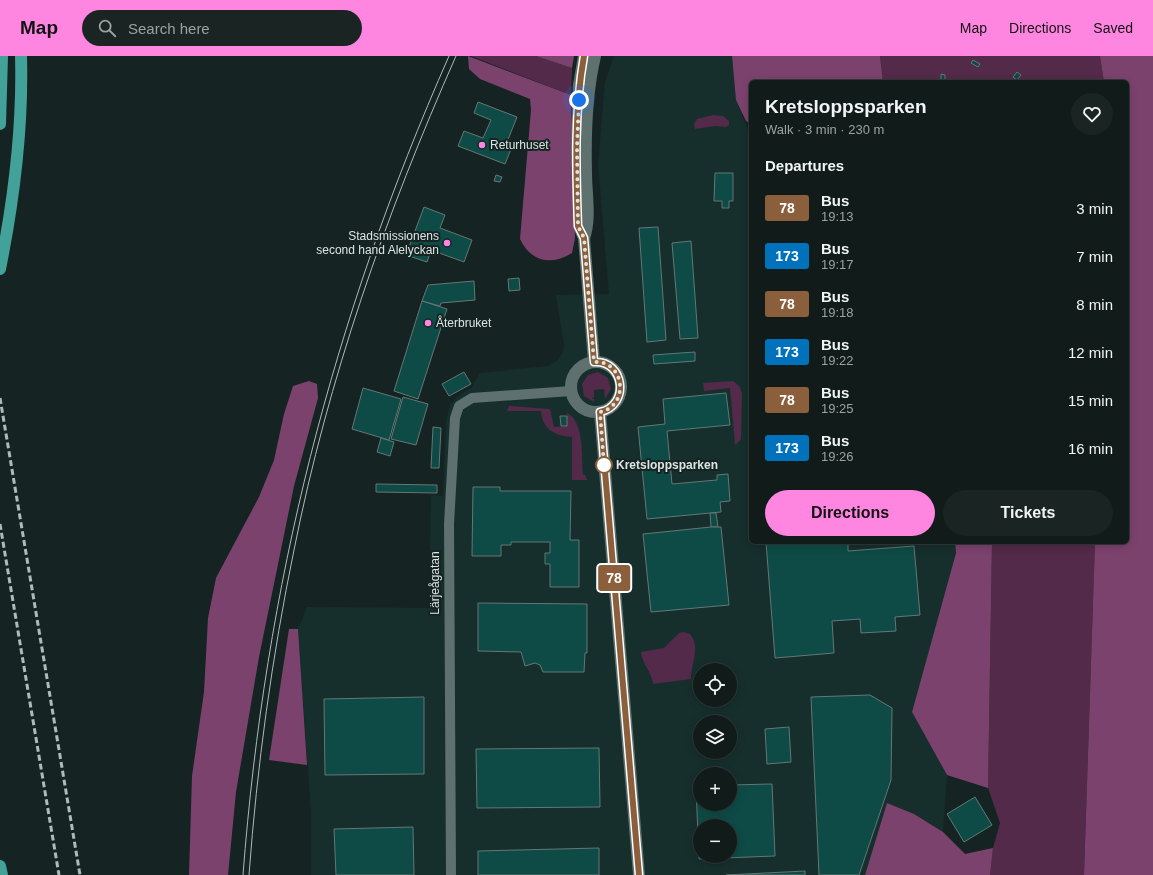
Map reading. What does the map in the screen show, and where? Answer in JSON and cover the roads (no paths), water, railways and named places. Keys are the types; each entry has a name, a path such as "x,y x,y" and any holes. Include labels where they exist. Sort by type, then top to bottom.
{"highway":[{"path":"0,124 2,56"},
{"path":"0,269 7,232 18,149 21,110 21,56"},
{"path":"0,866 2,875"}],"street":[{"path":"584,56 579,85 577,147 578,226 584,238 594,362"},
{"path":"584,238 588,227 586,131 590,81 595,56"},
{"path":"594,362 604,363 613,369 621,384 620,394 616,403 609,409 600,412 590,412 582,408 575,402 571,391 571,380 576,372 584,365 594,362"},
{"name":"Lärjeågatan","path":"451,875 448,570 452,442 456,412 459,406 472,398 571,391"},
{"path":"600,412 639,875"}],"tram line":[{"path":"243,875 253,768 268,662 287,559 310,456 338,355 371,255 407,155 449,56"},
{"path":"249,875 256,793 272,671 286,590 308,486 342,360 362,298 406,176 456,56"}],"railway":[{"path":"0,398 80,875"},
{"path":"0,524 59,875"}],"place":[{"name":"Returhuset","path":"482,145"},
{"name":"Stadsmissionens second hand Alelyckan","path":"447,243"},
{"name":"Återbruket","path":"428,323"},
{"name":"Kretsloppsparken","path":"604,465"}]}
